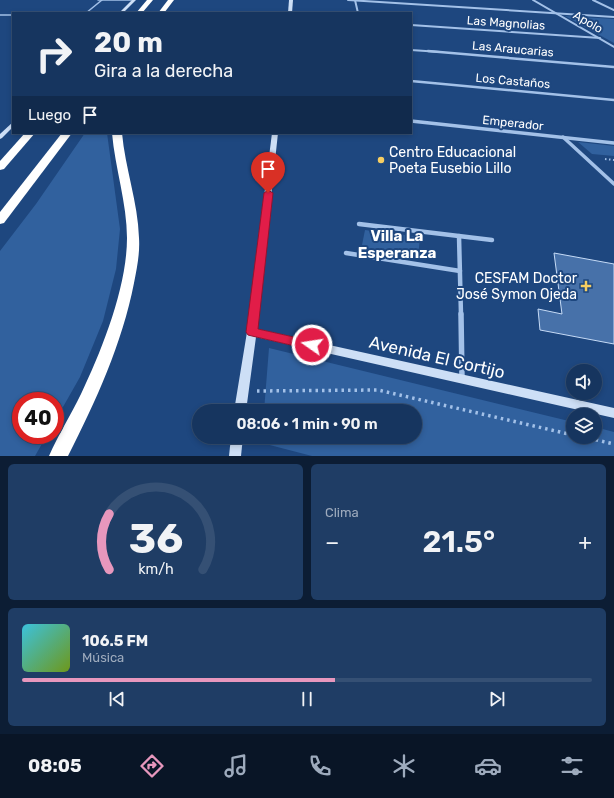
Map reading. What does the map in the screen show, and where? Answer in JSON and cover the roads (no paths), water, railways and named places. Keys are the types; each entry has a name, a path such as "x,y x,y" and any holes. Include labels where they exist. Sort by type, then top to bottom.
{"highway":[{"path":"140,12 150,0"},
{"path":"161,12 171,0"},
{"path":"0,167 29,134"},
{"path":"0,220 66,134"},
{"path":"58,456 92,389 111,344 121,310 131,266 133,238 131,214 118,148 117,134"}],"main road":[{"path":"122,12 133,0"},
{"path":"290,12 291,0"},
{"path":"0,137 12,125"},
{"path":"241,404 252,332 276,134"},
{"name":"Avenida El Cortijo","path":"252,332 614,413"},
{"path":"235,456 236,444"}],"street":[{"path":"348,0 614,17"},
{"path":"355,0 358,12"},
{"name":"Apolo","path":"533,0 614,47"},
{"path":"593,0 614,10"},
{"name":"Las Magnolias","path":"412,25 600,38"},
{"name":"Las Araucarias","path":"412,50 614,67"},
{"name":"Los Castaños","path":"412,81 614,100"},
{"name":"Emperador","path":"412,121 614,143"},
{"path":"563,137 614,184"},
{"path":"359,224 492,240"},
{"path":"459,236 462,379"},
{"path":"346,253 460,271"}],"lane":[{"path":"98,0 133,0"},
{"path":"87,12 102,0"},
{"path":"0,15 12,15"}],"place":[{"name":"Centro Educacional Poeta Eusebio Lillo","path":"381,160"},
{"name":"CESFAM Doctor José Symon Ojeda","path":"586,286"}],"district":[{"name":"Villa La Esperanza","path":"397,244"}]}
